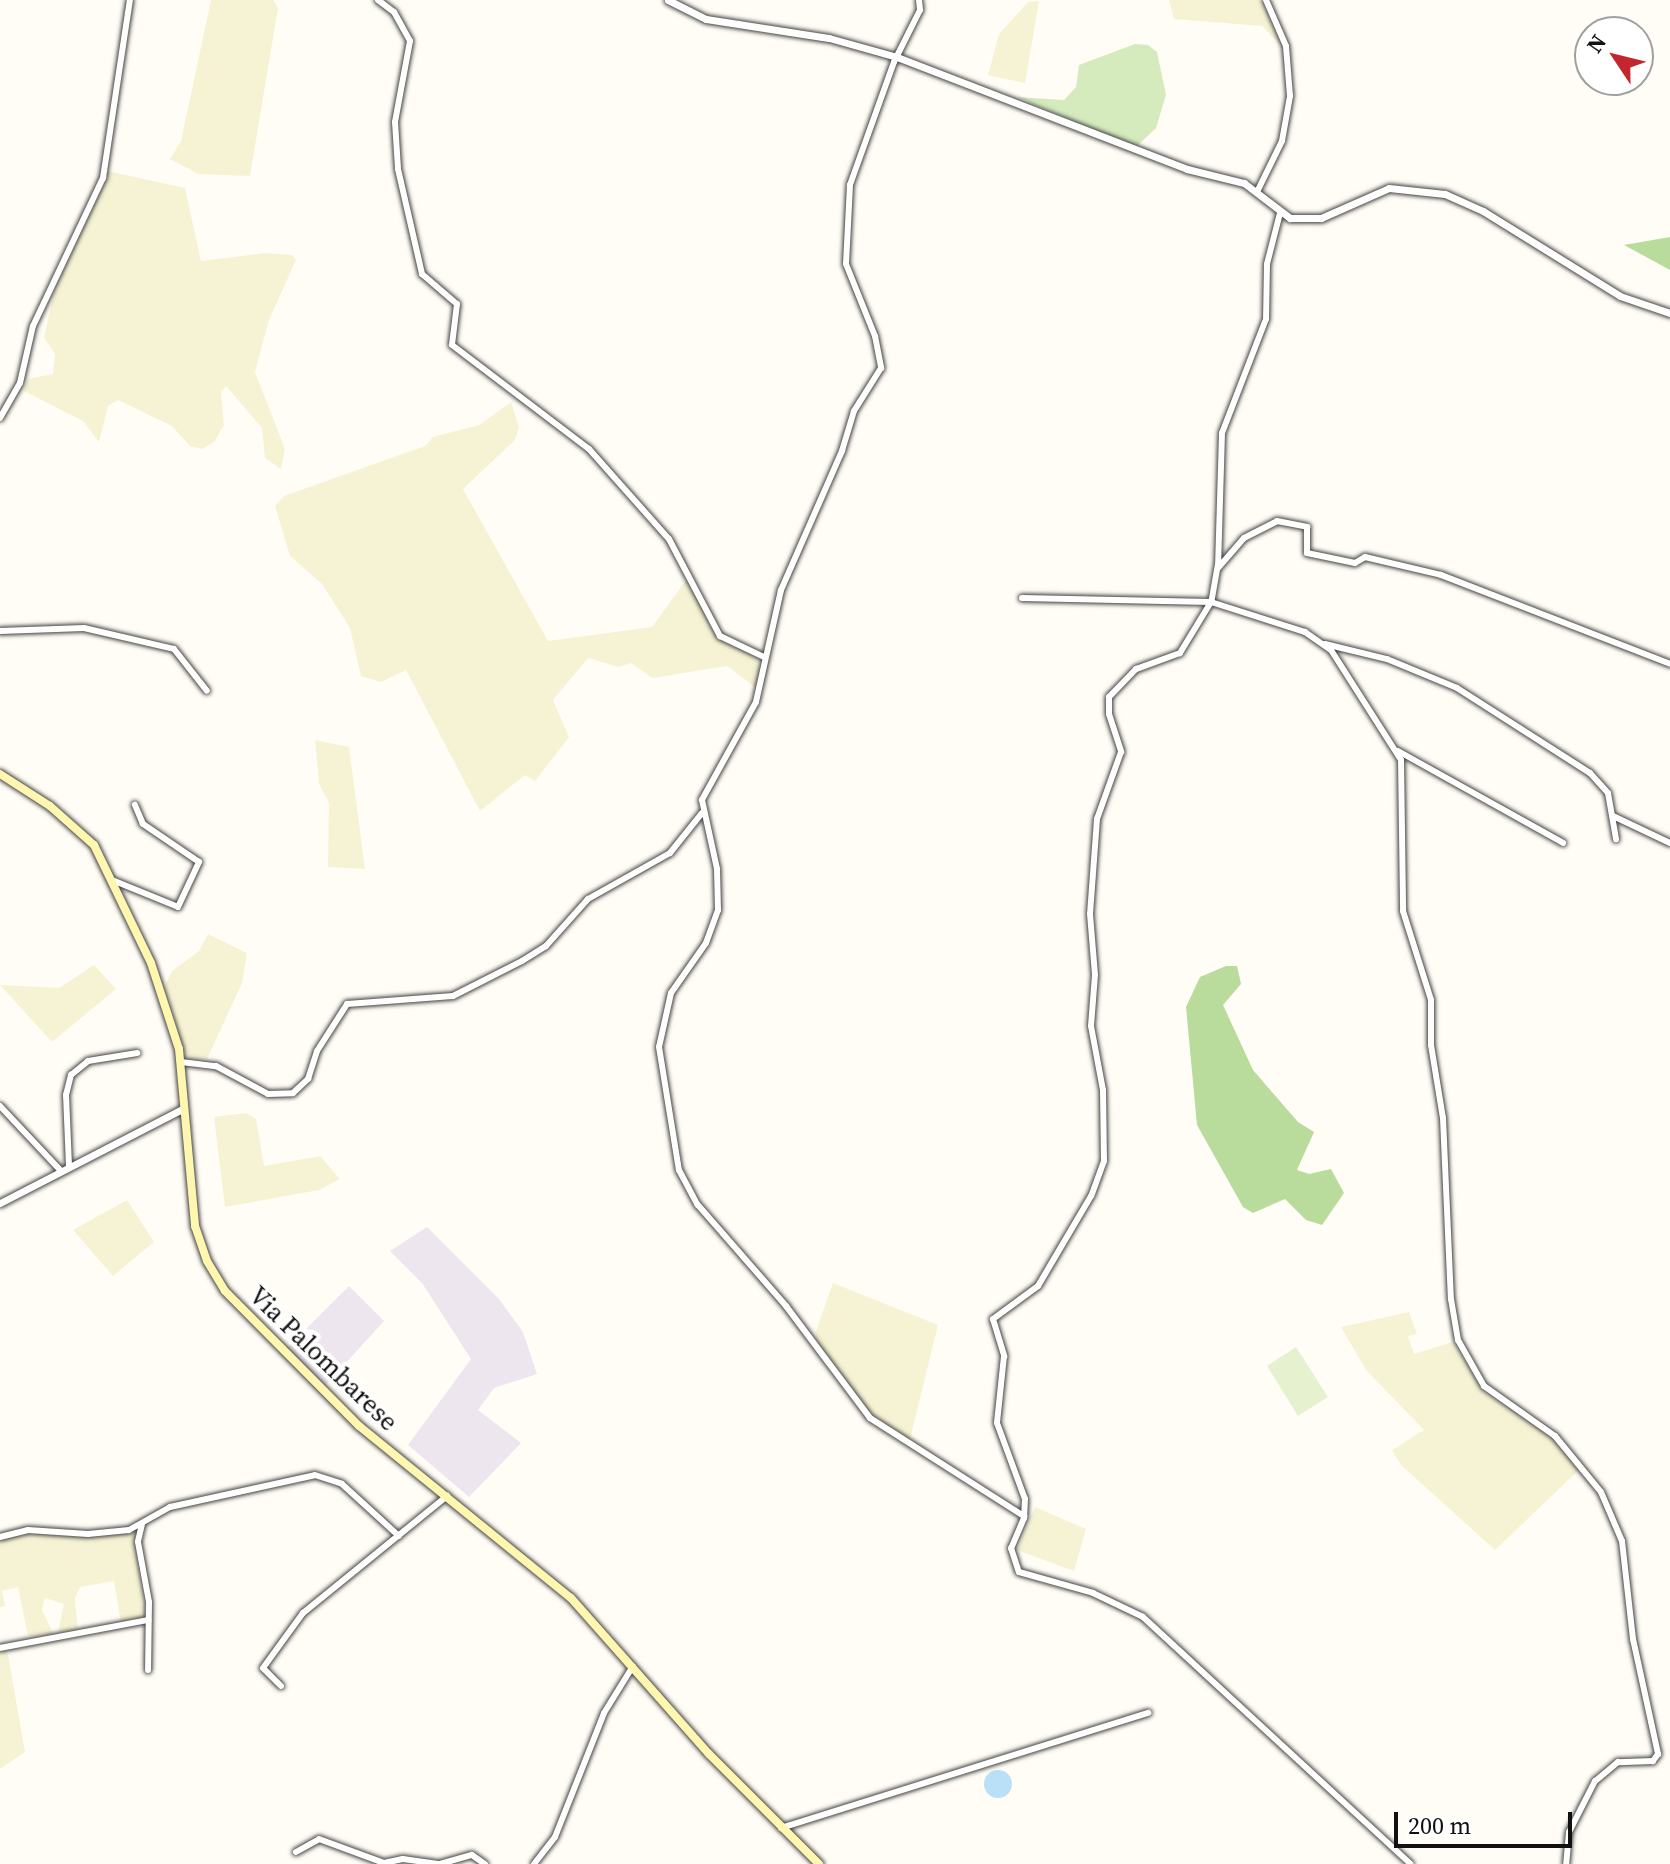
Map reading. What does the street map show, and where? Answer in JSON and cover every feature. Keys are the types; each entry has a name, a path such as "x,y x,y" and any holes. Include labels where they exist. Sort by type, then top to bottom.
{"main road":[{"name":"Via Palombarese","path":"0,774 78,829 99,851 162,991 181,1062 195,1226 219,1283 350,1417 565,1592 781,1828 819,1864"}],"street":[{"path":"0,418 20,383 33,326 103,178 130,0"},
{"path":"378,0 399,18 410,41 395,122 398,166 422,274 458,307 451,342 589,449 669,539 720,636 764,657"},
{"path":"668,0 706,19 833,39 897,57 1180,167 1241,182 1280,213 1318,219 1385,189 1438,192 1483,211 1620,296 1670,313"},
{"path":"919,0 920,10 897,57 854,167 846,240 848,274 870,323 881,368 854,411 842,451 782,588 756,702 703,798 702,812 717,863 718,910 706,943 671,993 659,1039 683,1181 866,1415 901,1442 1024,1516"},
{"path":"1257,192 1284,137 1290,96 1286,46 1266,0"},
{"path":"1280,213 1267,264 1266,319 1222,433 1218,568 1211,602 1180,653 1133,671 1115,685 1109,700 1121,752 1096,825 1090,914 1095,975 1091,1026 1103,1090 1104,1161 1091,1196 1043,1280 1026,1299 992,1322 1004,1356 998,1429 1023,1491 1024,1516 1011,1548 1019,1572 1093,1593 1143,1617 1411,1864"},
{"path":"1218,568 1244,538 1262,527 1277,521 1307,527 1307,553 1355,563 1365,557 1441,575 1670,664"},
{"path":"1022,598 1211,602 1301,631 1325,644 1400,664 1482,702 1597,778 1608,793 1616,839"},
{"path":"0,631 84,628 174,649 187,659 207,691"},
{"path":"1325,644 1395,749 1405,778 1403,911 1431,1000 1451,1299 1459,1343 1481,1383 1560,1440 1593,1477 1623,1546 1634,1645 1658,1754 1653,1761 1618,1762 1595,1781 1570,1829 1566,1864"},
{"path":"1395,749 1563,843"},
{"path":"112,880 180,907 199,862 196,855 143,824 135,805"},
{"path":"181,1062 213,1065 268,1094 293,1093 308,1079 317,1051 347,1004 453,996 522,961 546,946 588,899 670,853 702,812"},
{"path":"1613,816 1670,843"},
{"path":"69,1166 70,1077 86,1062 137,1053"},
{"path":"0,1106 60,1170"},
{"path":"0,1203 184,1108"},
{"path":"0,1537 25,1530 96,1533 142,1524 173,1506 318,1475 342,1484 399,1536"},
{"path":"281,1686 263,1668 297,1620 448,1495"},
{"path":"142,1524 138,1542 148,1620 148,1670"},
{"path":"0,1648 148,1620"},
{"path":"534,1864 555,1837 604,1713 633,1666"},
{"path":"781,1828 1148,1713"},
{"path":"296,1852 319,1839 382,1863 406,1859 440,1864 472,1855 485,1864"}],"shaded area":[{"path":"211,0 273,0 278,8 250,176 198,174 170,159 181,141"},
{"path":"1169,0 1261,0 1282,46 1262,26 1174,19"},
{"path":"1039,1 1025,83 988,75 999,34 1028,2"},
{"path":"108,171 185,188 201,261 265,253 292,255 296,260 269,320 255,372 285,449 281,469 265,458 262,428 226,386 221,392 224,425 214,442 202,449 190,446 172,426 118,400 108,406 99,442 83,421 24,391 28,379 53,374 55,354 44,338 54,292"},
{"path":"511,402 519,427 515,440 463,489 548,641 652,627 687,579 719,639 757,657 759,690 727,666 652,678 631,663 619,667 588,658 553,700 569,737 535,781 525,775 480,811 406,670 381,682 361,676 350,628 322,584 290,556 275,506 284,496 425,446 433,437 479,425"},
{"path":"315,740 349,747 365,869 328,867 329,803 319,784"},
{"path":"208,934 247,953 242,983 207,1059 187,1059 165,986 172,971 199,951"},
{"path":"94,965 116,989 52,1042 0,985 59,988"},
{"path":"246,1113 256,1119 264,1166 320,1156 340,1179 319,1190 225,1207 214,1117"},
{"path":"127,1200 154,1242 113,1276 73,1230"},
{"path":"427,1227 499,1299 523,1332 537,1374 494,1388 478,1410 521,1443 469,1497 408,1445 471,1359 422,1283 390,1251"},
{"path":"833,1283 938,1325 909,1443 859,1404 819,1345 815,1334"},
{"path":"349,1286 384,1321 323,1388 286,1349"},
{"path":"1409,1312 1417,1334 1408,1336 1414,1354 1453,1342 1484,1393 1541,1428 1582,1467 1495,1550 1401,1465 1392,1450 1424,1430 1366,1370 1341,1327"},
{"path":"1035,1507 1086,1529 1074,1571 1017,1550"},
{"path":"138,1529 134,1540 146,1617 121,1623 114,1581 80,1587 75,1598 78,1631 58,1632 64,1604 45,1598 42,1610 54,1635 28,1636 18,1587 2,1591 5,1606 0,1607 0,1540 22,1533 99,1536"},
{"path":"7,1649 25,1752 0,1769 0,1650"}],"green space":[{"path":"1135,44 1148,45 1157,52 1166,95 1156,128 1136,147 1017,97 1064,100 1076,87 1079,65"},
{"path":"1670,237 1670,270 1624,245"},
{"path":"1226,966 1237,966 1241,984 1223,1005 1253,1070 1298,1122 1314,1132 1297,1170 1309,1174 1331,1169 1344,1193 1322,1225 1306,1220 1285,1199 1253,1213 1243,1207 1197,1125 1186,1007 1200,977"},
{"path":"1296,1347 1328,1397 1298,1416 1267,1366"}],"water":[{"path":"998,1770 1008,1774 1012,1784 1008,1794 998,1798 988,1794 984,1784 988,1774"}]}
